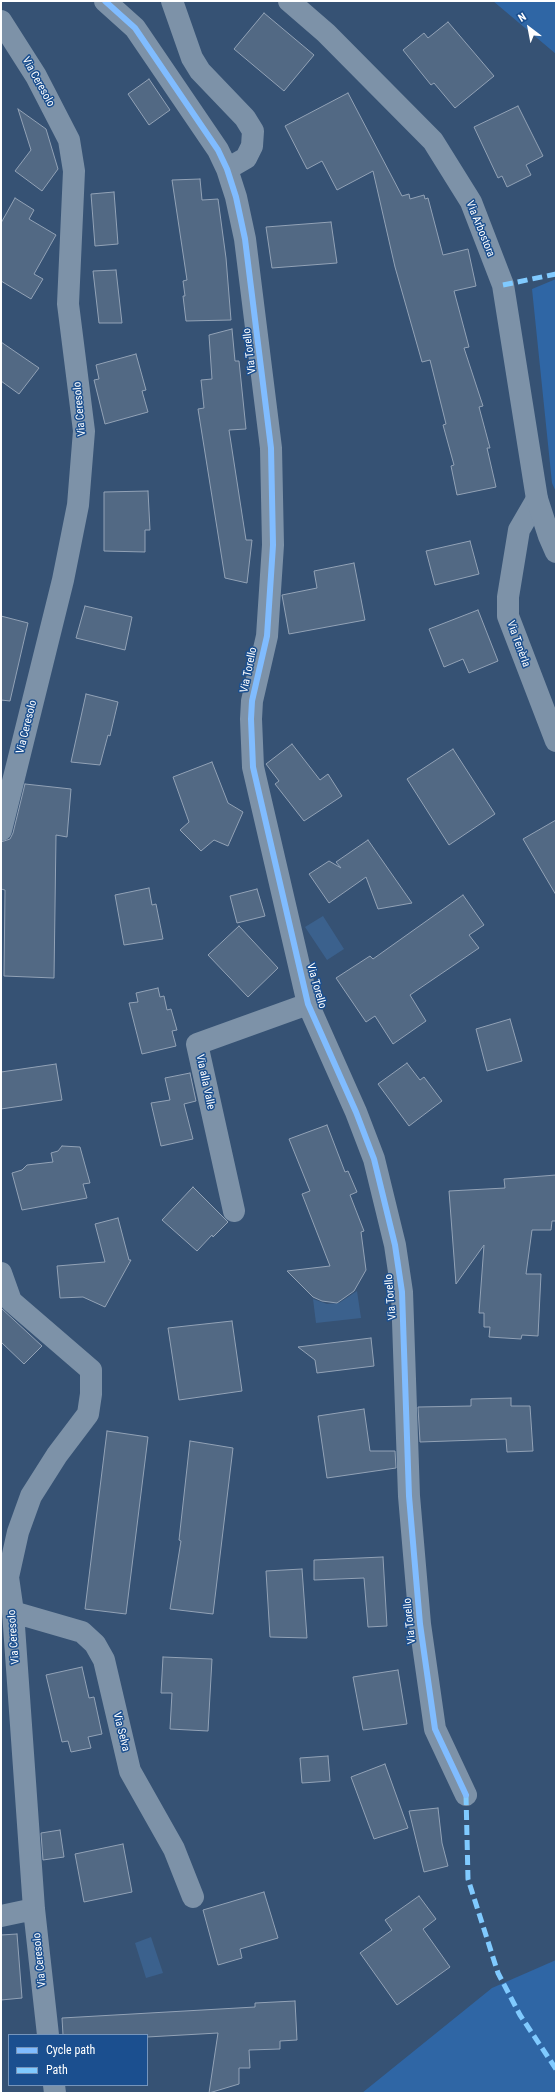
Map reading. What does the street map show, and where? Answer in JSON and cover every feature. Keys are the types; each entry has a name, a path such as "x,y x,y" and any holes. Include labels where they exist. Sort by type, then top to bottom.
{"street":[{"name":"Via Torello","path":"105,1 135,28 218,150 227,169 236,197 245,239 272,448 273,545 267,636 252,701 251,748 253,767 308,1004 356,1112 374,1159 395,1245 402,1292 409,1496 420,1624 435,1729 466,1795"},
{"path":"172,1 192,58 200,71 245,118 253,131 252,146 246,158 227,169"},
{"name":"Via Arbostora","path":"289,1 326,33 433,141 471,202 503,285 537,499 548,536 556,552"},
{"name":"Via Ceresolo","path":"1,21 36,76 69,140 74,171 68,304 84,431 78,505 63,580 1,830"},
{"name":"Via Tenèrla","path":"537,499 519,530 507,606 514,633 556,741"},
{"name":"Via alla Valle","path":"234,1211 197,1044 308,1004"},
{"name":"Via Ceresolo","path":"1,1273 11,1301 91,1370 91,1394 88,1414 57,1455 31,1496 18,1532 8,1577 13,1612 34,1909 48,2034"},
{"name":"Via Selva","path":"13,1612 82,1632 95,1644 104,1660 130,1771 174,1849 193,1897"},
{"path":"1,1916 34,1909"}],"shaded area":[{"path":"493,1 556,1 556,54"},
{"path":"556,279 556,492 552,483 532,289"},
{"path":"323,916 344,949 327,960 305,927"},
{"path":"357,1291 361,1318 316,1323 313,1299 327,1304 339,1303"},
{"path":"151,1937 163,1973 146,1978 135,1943"},
{"path":"556,1960 556,2093 362,2093 492,1988"}],"building":[{"path":"264,13 314,55 284,91 234,49"},
{"path":"448,22 494,76 455,108 434,83 431,85 403,50 424,33 428,38"},
{"path":"149,79 170,110 149,125 128,94"},
{"path":"348,93 402,196 409,194 410,199 424,195 425,199 428,198 443,255 468,249 476,286 454,291 469,347 464,348 483,406 479,407 490,448 487,448 496,487 457,495 451,466 454,465 443,425 446,424 430,360 422,362 395,267 373,171 337,190 322,161 307,169 285,126"},
{"path":"518,106 543,156 526,165 531,175 507,187 502,176 498,178 474,127"},
{"path":"18,109 46,129 58,169 42,191 15,171 31,150"},
{"path":"200,179 202,200 218,199 226,258 231,320 186,321 183,281 187,280 172,180"},
{"path":"114,192 118,244 95,246 91,194"},
{"path":"15,198 34,210 29,219 56,235 34,274 43,279 31,299 1,281 1,223"},
{"path":"331,222 337,263 272,268 266,227"},
{"path":"116,270 122,323 99,323 93,271"},
{"path":"232,329 235,361 239,361 246,429 229,430 246,540 252,540 247,583 225,578 198,409 204,408 201,380 212,379 209,335"},
{"path":"1,342 39,368 19,394 1,381"},
{"path":"136,354 146,390 142,391 148,412 105,424 94,380 99,379 96,365"},
{"path":"148,491 150,530 145,530 145,552 104,551 104,492"},
{"path":"470,541 479,574 435,585 426,551"},
{"path":"354,563 365,620 289,634 282,595 317,588 314,571"},
{"path":"85,606 132,617 125,650 76,638"},
{"path":"478,610 498,661 469,673 463,659 444,667 429,629"},
{"path":"1,616 28,623 10,701 1,700"},
{"path":"86,694 118,702 110,736 108,735 100,765 71,762"},
{"path":"292,744 320,780 328,774 342,796 304,821 275,784 279,781 266,764"},
{"path":"453,749 495,814 449,845 407,779"},
{"path":"212,762 228,803 243,812 228,846 214,840 201,851 180,830 189,822 173,777"},
{"path":"25,784 71,789 67,837 56,835 54,978 4,976 5,890 1,889 1,842 10,839 13,833"},
{"path":"556,820 556,895 523,839"},
{"path":"368,840 412,903 378,909 366,877 329,903 309,874 329,861 341,868 336,862"},
{"path":"149,888 152,905 156,904 163,939 124,945 115,895"},
{"path":"257,889 265,916 237,923 230,896"},
{"path":"463,895 484,925 469,935 479,948 410,995 426,1021 393,1044 375,1016 366,1022 336,978 370,956 373,959"},
{"path":"239,926 278,968 248,997 208,955"},
{"path":"158,988 160,997 164,996 167,1010 171,1009 177,1030 172,1031 176,1046 142,1054 129,1003 138,1002 136,993"},
{"path":"510,1019 522,1061 487,1071 476,1029"},
{"path":"407,1063 420,1080 424,1077 442,1101 409,1126 378,1084"},
{"path":"56,1064 62,1100 1,1109 1,1072"},
{"path":"190,1073 196,1101 184,1104 193,1139 161,1146 151,1103 170,1100 165,1078"},
{"path":"327,1125 345,1172 348,1171 357,1192 350,1195 364,1231 361,1232 366,1270 354,1291 337,1303 322,1301 313,1297 287,1271 330,1266 302,1194 310,1191 289,1139"},
{"path":"62,1146 80,1147 90,1183 83,1184 87,1198 22,1210 12,1173 22,1170 27,1165 53,1162 51,1153 58,1151"},
{"path":"556,1175 556,1221 552,1221 551,1230 532,1230 526,1274 541,1274 538,1336 522,1335 521,1339 489,1337 490,1327 484,1327 484,1313 479,1313 484,1245 456,1284 449,1191 505,1188 504,1179"},
{"path":"193,1187 228,1222 213,1237 212,1235 197,1251 162,1220"},
{"path":"118,1218 129,1260 131,1260 105,1307 83,1297 60,1298 57,1266 105,1262 95,1224"},
{"path":"1,1308 42,1346 24,1364 1,1342"},
{"path":"232,1321 242,1391 179,1400 168,1328"},
{"path":"371,1338 374,1366 317,1373 315,1360 298,1347"},
{"path":"511,1398 511,1406 530,1406 533,1451 507,1452 506,1439 420,1442 418,1407 471,1406 471,1399"},
{"path":"364,1409 370,1451 395,1451 396,1468 327,1478 318,1416"},
{"path":"107,1431 148,1437 126,1614 85,1609"},
{"path":"190,1441 233,1448 213,1614 170,1609 181,1541 179,1540"},
{"path":"383,1557 387,1626 368,1627 364,1578 314,1580 314,1560"},
{"path":"302,1569 307,1638 270,1637 266,1571"},
{"path":"163,1657 212,1659 208,1731 170,1729 172,1693 161,1693"},
{"path":"82,1667 89,1698 94,1697 102,1734 88,1737 91,1748 71,1752 68,1741 62,1742 46,1675"},
{"path":"398,1670 407,1724 363,1730 353,1677"},
{"path":"328,1756 330,1781 302,1783 300,1758"},
{"path":"385,1764 408,1828 374,1839 351,1777"},
{"path":"438,1808 442,1843 448,1866 424,1872 409,1811"},
{"path":"60,1830 64,1857 43,1860 41,1833"},
{"path":"123,1844 132,1892 84,1902 75,1854"},
{"path":"264,1892 278,1938 240,1949 242,1958 218,1965 203,1910"},
{"path":"419,1896 436,1919 423,1929 450,1967 397,2005 360,1953 392,1930 385,1920"},
{"path":"17,1934 22,1998 1,2000 1,1935"},
{"path":"295,2001 297,2040 280,2041 280,2049 249,2050 250,2068 239,2068 239,2084 209,2093 218,2033 148,2037 148,2034 63,2034 62,2018 255,2007 255,2003"}],"marked path":[{"path":"503,285 556,274"},
{"path":"466,1795 468,1879 498,1973 520,2015 556,2069"}],"cycle path":[{"path":"105,1 135,28 218,150 227,169 236,197 245,239 271,448 273,545 267,636 252,701 251,719 253,767 308,1004 356,1112 374,1159 395,1245 402,1292 409,1496 420,1624 435,1729 466,1795"}]}
